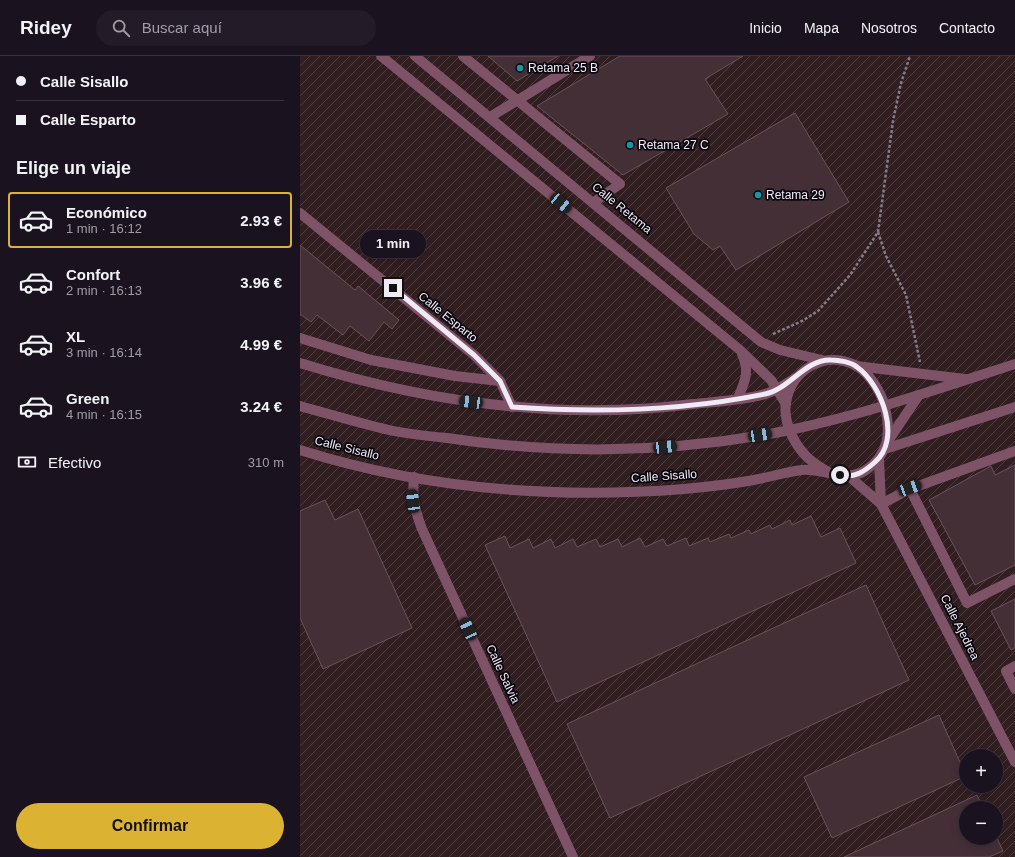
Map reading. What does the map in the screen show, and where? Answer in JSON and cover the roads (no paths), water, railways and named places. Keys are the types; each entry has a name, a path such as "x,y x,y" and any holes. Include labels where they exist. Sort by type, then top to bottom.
{"street":[{"path":"381,56 740,350 771,380 786,404"},
{"name":"Calle Retama","path":"415,56 594,202 761,342 780,350 822,360 832,360 856,366 967,379"},
{"path":"463,56 620,184 594,202"},
{"path":"490,117 590,56"},
{"name":"Calle Esparto","path":"300,213 474,355 500,381 512,407"},
{"path":"300,338 371,360 455,376 500,381"},
{"path":"738,398 745,379 747,366 740,350"},
{"path":"822,360 806,368 797,377 789,391 786,404 789,430 805,455 830,473"},
{"path":"300,363 388,388 444,399 512,407 545,409 630,410 668,407 768,393 797,377"},
{"path":"300,406 390,430 483,444 561,450 652,448 732,439 789,430 885,406 1015,364"},
{"path":"856,366 872,382 885,406 886,445"},
{"path":"850,477 864,471 879,459 886,445 920,395"},
{"path":"886,445 1015,407"},
{"name":"Calle Sisallo","path":"300,450 414,477 471,486 545,492 612,492 685,489 750,480 803,470 850,477"},
{"path":"882,504 910,488 1015,451"},
{"name":"Calle Ajedrea","path":"879,459 882,504"},
{"name":"Calle Salvia","path":"414,477 412,493 415,509 422,529 573,857"},
{"name":"Calle Ajedrea","path":"850,477 882,504 1015,762"},
{"path":"910,488 967,603 1015,579"},
{"path":"1015,666 1006,671 1015,689"}],"place":[{"name":"Retama 25 B","path":"520,68"},
{"name":"Retama 27 C","path":"630,145"},
{"name":"Retama 29","path":"758,195"}]}
